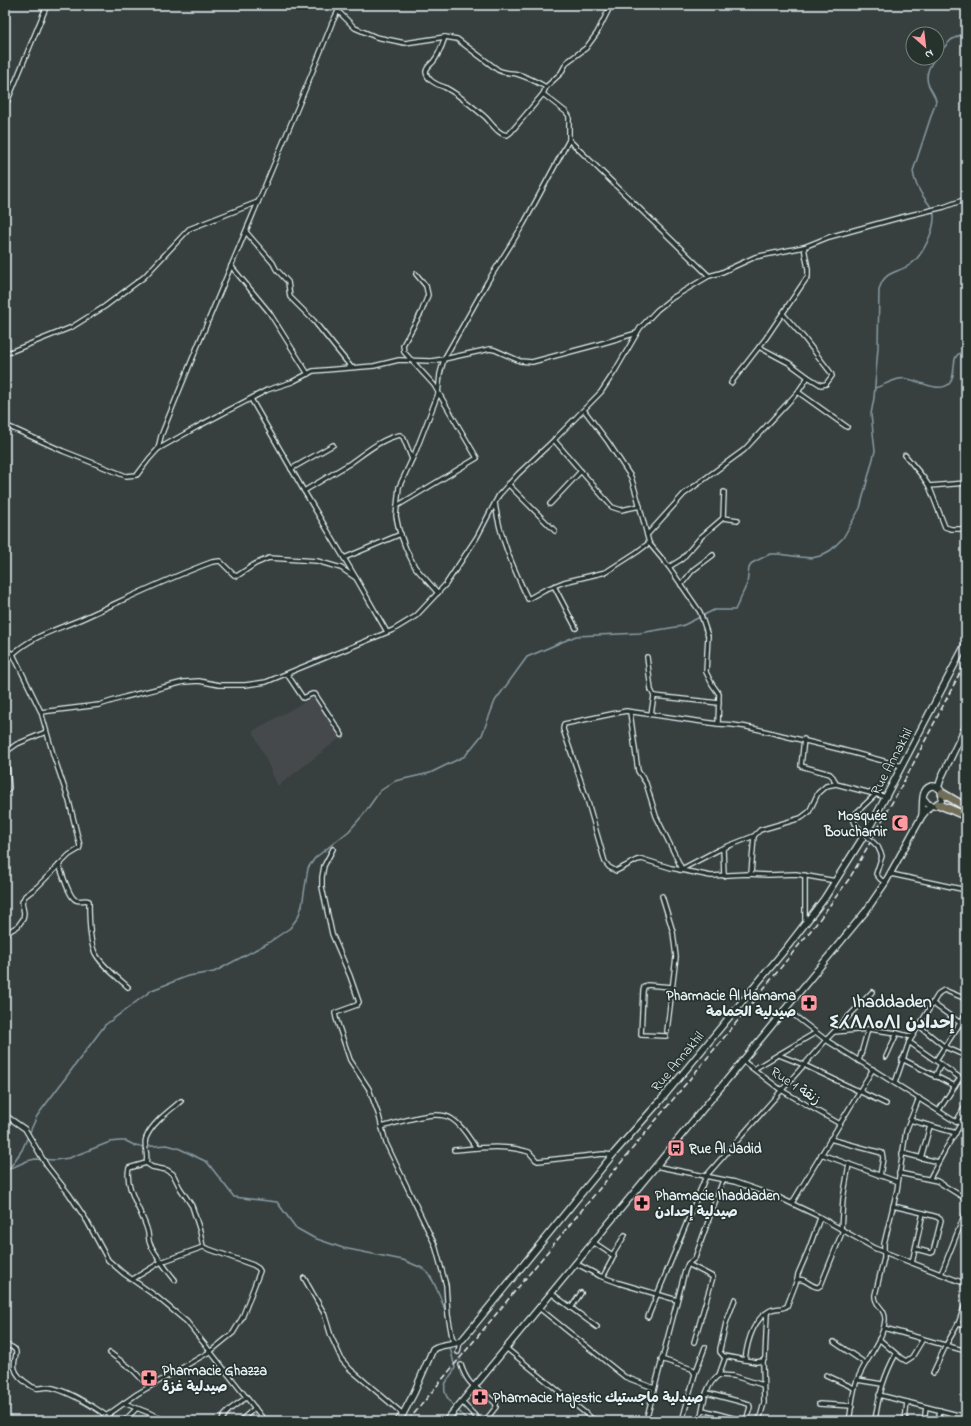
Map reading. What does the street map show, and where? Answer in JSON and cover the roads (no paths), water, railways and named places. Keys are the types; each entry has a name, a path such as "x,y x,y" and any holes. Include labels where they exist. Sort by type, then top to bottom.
{"highway":[{"path":"938,789 966,807"},
{"path":"934,805 966,816"}],"street":[{"path":"5,106 48,5"},
{"path":"158,449 161,436 190,363 341,5"},
{"path":"445,38 441,50 426,71 428,77 435,83 451,90 484,116 503,134 507,135 510,134 543,94 546,87 561,73 567,62 586,48 597,33 611,5"},
{"path":"338,11 355,28 376,37 405,43 445,38 457,39 498,70 526,77 546,87"},
{"path":"438,592 426,580 410,559 400,534 396,516 400,483 412,459 438,394 440,374 444,359 488,281 523,225 569,140 569,116 543,94"},
{"path":"569,140 709,276"},
{"path":"41,712 104,704 184,682 199,681 219,685 245,686 266,682 387,632 416,616 457,570 477,537 495,502 508,484 584,410 605,386 637,332 657,310 672,298 709,276 720,273 755,257 804,247 829,237 927,210 938,209 966,199"},
{"path":"5,354 72,327 104,307 144,277 189,229 258,202"},
{"path":"246,232 288,282 290,297 314,321 351,367"},
{"path":"731,383 783,314 808,274 804,247"},
{"path":"231,266 269,312 308,374"},
{"path":"397,506 477,458 429,379 406,356 404,352 403,345 421,313 428,295 426,286 416,274"},
{"path":"759,347 789,363 808,378 823,385 826,384 832,375 804,338 783,314"},
{"path":"5,424 63,451 130,477 134,477 139,474 158,449 251,398 308,374 322,370 374,366 399,360 431,361 490,349 520,361 532,362 596,345 637,332"},
{"path":"647,535 684,494 744,450 798,392 808,378"},
{"path":"798,392 847,427"},
{"path":"251,398 387,632"},
{"path":"584,410 611,446 631,477 649,543 669,567 700,612 708,636 706,672 719,694 718,724"},
{"path":"304,491 378,444 394,436 400,435 404,437 412,459"},
{"path":"554,440 614,509 621,510 640,506"},
{"path":"291,469 333,445"},
{"path":"905,455 920,472 929,486 945,527 966,530"},
{"path":"550,504 581,471"},
{"path":"929,486 966,483"},
{"path":"508,484 555,531"},
{"path":"669,567 682,559 701,537 723,518 724,492"},
{"path":"495,502 501,536 506,552 528,599 538,592 554,586 606,572 649,543"},
{"path":"723,518 738,520"},
{"path":"344,558 400,534"},
{"path":"681,585 693,570 712,555"},
{"path":"13,654 24,644 85,618 149,587 212,562 220,561 234,575 237,576 255,564 269,558 317,561 329,563 341,568 356,578"},
{"path":"554,586 576,628"},
{"name":"Rue Annakhil","path":"456,1343 520,1271 613,1155 660,1101 804,925 836,881 872,824 966,643"},
{"path":"5,650 13,654 41,712 46,732 69,801 80,846 23,898 23,919 18,926 5,934"},
{"path":"646,657 651,690 654,696 651,714"},
{"path":"287,674 303,698 316,694 342,735"},
{"path":"654,696 719,703"},
{"path":"836,881 805,875 768,876 751,874 711,876 681,870 642,859 616,871 607,865 563,729 564,724 617,712 651,714 718,724 747,726 804,739 902,766"},
{"path":"630,712 638,771 646,783 656,816 681,870"},
{"path":"448,1420 460,1403 866,911 885,883 922,816 934,805 941,802 938,789 942,776 966,726"},
{"path":"5,793 9,788 6,757 7,751 17,744 46,732"},
{"path":"804,739 801,766 830,774 836,784"},
{"path":"681,870 723,848 754,836 760,830 801,818 809,812 818,793 823,787 836,784 886,797"},
{"path":"922,816 924,792 929,787 938,789"},
{"path":"876,794 854,815 853,818 855,823 878,847 882,855 876,874 878,878 885,883"},
{"path":"924,799 925,802 934,805"},
{"path":"751,874 754,836"},
{"path":"723,848 724,876"},
{"path":"333,849 324,866 322,887 332,934 350,976 359,1002 355,1006 335,1013 336,1018 350,1060 369,1089 379,1116 386,1143 435,1245 446,1285 448,1315 452,1337 456,1343 458,1352"},
{"path":"59,864 69,892 73,898 76,901 89,901 91,931 95,953 104,964 128,987"},
{"path":"890,874 966,890"},
{"path":"804,925 805,875"},
{"path":"662,896 675,945 676,957 667,1031"},
{"path":"666,1036 641,1035 643,991 644,987 647,985 672,986"},
{"path":"895,1083 909,1042 932,1003 943,990 966,999"},
{"path":"648,1318 706,1176 826,1040 872,992"},
{"path":"932,1003 966,1027"},
{"path":"786,1009 815,1033 858,1061 956,1122 962,1122 966,1125"},
{"path":"936,1060 966,1014"},
{"path":"918,1025 945,1048 965,1056 966,1051"},
{"path":"834,1032 868,1029 897,1033 912,1037"},
{"path":"858,1061 868,1029"},
{"path":"754,1069 815,1033"},
{"path":"886,1057 897,1033"},
{"path":"909,1042 966,1082"},
{"path":"779,1055 804,1065 886,1104"},
{"path":"902,1059 955,1086"},
{"name":"Rue 1 زنقة","path":"743,1061 781,1090 840,1124"},
{"path":"935,1077 941,1064"},
{"path":"792,1203 873,1069"},
{"path":"938,1110 960,1078"},
{"path":"849,1421 854,1388 857,1380 865,1363 880,1339 884,1328 885,1314 882,1308 876,1304 874,1298 884,1258 884,1244 898,1182 906,1130 919,1098"},
{"path":"146,1162 146,1138 153,1128 180,1101"},
{"path":"956,1122 966,1105"},
{"path":"5,1115 23,1127 27,1132 47,1166 74,1201 87,1221 108,1260 187,1322 265,1421"},
{"path":"381,1127 415,1118 442,1115 453,1120 476,1148"},
{"path":"910,1120 956,1134"},
{"path":"930,1178 962,1122"},
{"path":"921,1158 930,1126"},
{"path":"830,1139 882,1153 883,1156 880,1176"},
{"path":"454,1150 497,1148 523,1150 530,1153 538,1161 603,1154 613,1155"},
{"path":"902,1153 938,1162"},
{"path":"821,1154 898,1182"},
{"path":"146,1162 152,1167 167,1170 173,1174 192,1206 200,1231 203,1248"},
{"path":"146,1162 130,1167 128,1174 136,1205 147,1230 149,1241 175,1280"},
{"path":"797,1280 803,1279 814,1287 821,1285 842,1229 843,1199 849,1164"},
{"path":"655,1166 706,1176 756,1189 792,1203 842,1229 868,1245 966,1284"},
{"path":"899,1173 930,1178 942,1183 966,1199"},
{"path":"646,1421 661,1359 688,1264 695,1258 723,1180"},
{"path":"893,1206 938,1217 941,1220 933,1252 931,1253 916,1249"},
{"path":"941,1274 966,1211"},
{"path":"912,1263 923,1213"},
{"path":"745,1360 747,1347 752,1332 767,1312 772,1309 784,1308 787,1306 820,1218"},
{"path":"603,1277 614,1258 613,1254 625,1235"},
{"path":"593,1242 613,1254"},
{"path":"99,1421 149,1387 211,1351 229,1337 238,1325 260,1271 255,1265 203,1248 162,1262 133,1279"},
{"path":"575,1263 618,1283 677,1300"},
{"path":"688,1264 713,1277 694,1342"},
{"path":"304,1278 324,1313 331,1336 342,1360 350,1370 403,1414"},
{"path":"551,1293 597,1327"},
{"path":"571,1308 581,1293"},
{"path":"735,1299 726,1323 720,1352 724,1356 756,1362 763,1361"},
{"path":"933,1374 946,1345 958,1324 966,1302"},
{"path":"539,1308 625,1378 654,1388"},
{"path":"759,1421 764,1403 763,1361 765,1358 767,1312"},
{"path":"958,1324 966,1326"},
{"path":"884,1328 966,1351"},
{"path":"880,1339 904,1360 910,1359 922,1339"},
{"path":"834,1342 865,1363"},
{"path":"398,1421 414,1392 433,1349 443,1344 456,1343"},
{"path":"5,1345 16,1350 17,1355 14,1365 15,1370 27,1383 37,1389 50,1387 55,1388 82,1401 106,1415 113,1421"},
{"path":"682,1421 695,1374 705,1347"},
{"path":"506,1348 595,1421"},
{"path":"110,1353 133,1370 149,1387"},
{"path":"875,1421 882,1384 896,1354"},
{"path":"700,1421 707,1393 712,1381 719,1375 724,1356"},
{"path":"661,1359 692,1369 695,1374"},
{"path":"461,1365 465,1376 474,1387 496,1404 496,1407 485,1421"},
{"path":"719,1375 734,1376 763,1385"},
{"path":"826,1375 854,1388"},
{"path":"857,1380 882,1384"},
{"path":"703,1410 745,1421 750,1407 748,1403 707,1393"},
{"path":"879,1395 966,1417"},
{"path":"222,1421 223,1416 247,1397"},
{"path":"905,1421 907,1402"},
{"path":"124,1403 157,1416 163,1421"},
{"path":"460,1403 480,1421"},
{"path":"819,1404 852,1406"},
{"path":"924,1421 926,1407"},
{"path":"240,1421 255,1408"},
{"path":"124,1421 136,1409"},
{"path":"938,1421 940,1410"}],"waterway":[{"path":"945,46 951,40 966,32"},
{"path":"5,1173 22,1150 37,1116 105,1025 152,990 188,976 214,972 268,943 290,928 298,917 302,906 308,868 315,858 349,831 363,815 380,791 395,781 430,773 465,756 482,735 495,701 527,657 576,636 640,633 682,626 714,610 735,610 747,584 749,568 752,563 770,554 812,558 820,556 831,550 843,538 860,508 875,451 871,414 874,398 878,347 879,290 884,279 892,273 911,264 920,255 933,228 933,210 919,189 914,178 913,171 936,101 927,79 930,66"},
{"path":"875,388 904,378 929,386 945,386 952,380 955,359 960,353 966,352"},
{"path":"9,1169 35,1159 55,1160 69,1158 110,1142 126,1141 141,1147 167,1145 178,1148 207,1162 234,1197 277,1202 296,1228 314,1238 343,1248 403,1260 422,1268 428,1273 433,1281 447,1315"},
{"path":"449,1331 450,1343"},
{"path":"450,1347 455,1368 446,1382 445,1392 455,1408"},
{"path":"458,1410 467,1421"}],"tunnel":[{"path":"458,1352 461,1365"}],"railway":[{"path":"408,1421 816,924 849,879 862,857 909,772 966,661"}],"place":[{"name":"Mosquée Bouchamir","path":"900,823"},
{"name":"Pharmacie Al Hamama صيدلية الحمامة","path":"809,1003"},
{"name":"Rue Al Jadid","path":"676,1148"},
{"name":"Pharmacie Ihaddaden صيدلية إحدادن","path":"642,1203"},
{"name":"Pharmacie Ghazza صيدلية غزة","path":"149,1378"},
{"name":"Pharmacie Majestic صيدلية ماجستيك","path":"480,1397"}],"district":[{"name":"Ihaddaden ⵉⵃⴷⴷⴰⴷⵏ إحدادن","path":"892,1011"}]}
